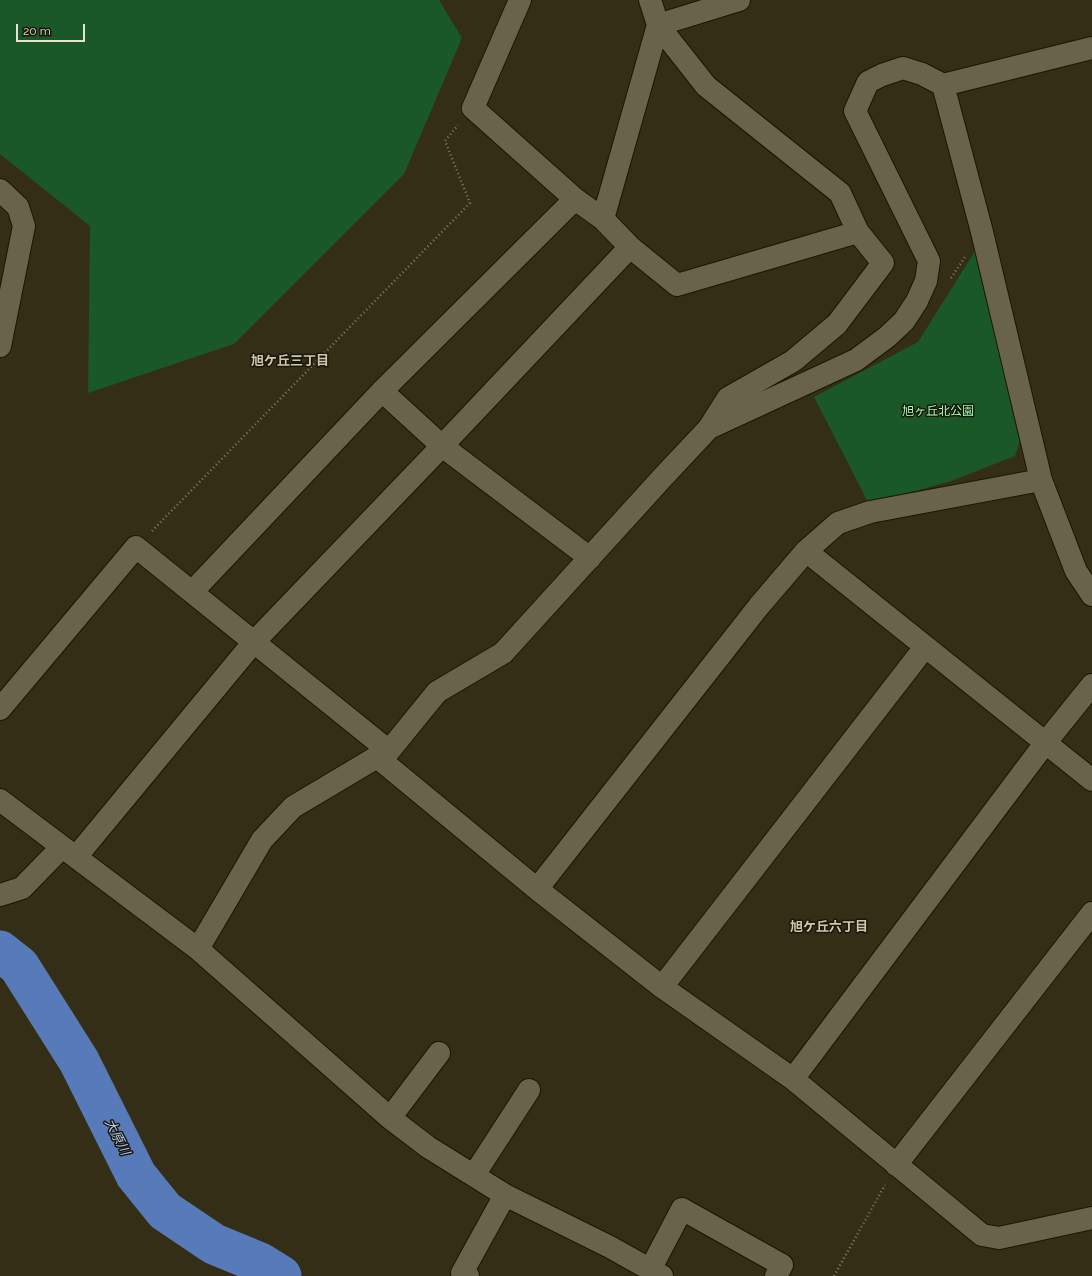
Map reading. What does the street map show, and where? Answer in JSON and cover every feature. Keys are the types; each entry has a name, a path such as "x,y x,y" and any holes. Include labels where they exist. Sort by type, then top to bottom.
{"street":[{"path":"520,0 473,108 575,199 603,219 630,247 677,286 858,232"},
{"path":"198,949 262,840 293,808 383,754 437,692 503,654 709,428 728,398 793,361 837,324 883,263 858,232 840,193 706,86 658,25 650,0"},
{"path":"658,25 739,0"},
{"path":"603,219 658,25"},
{"path":"709,428 856,360 887,337 904,321 917,301 926,281 929,261 855,111 868,82 882,75 903,68 922,74 943,85 1092,48"},
{"path":"943,85 982,232 1041,480 1076,570 1092,595"},
{"path":"0,190 18,207 24,226 0,346"},
{"path":"192,592 382,391 575,199"},
{"path":"0,895 22,888 69,852 253,643 630,247"},
{"path":"382,391 442,446 590,558"},
{"path":"537,889 759,606 806,552 838,523 870,512 1041,480"},
{"path":"0,709 136,547 253,643 383,754 537,889 662,987 793,1079 982,1235 999,1238 1092,1218"},
{"path":"806,552 1092,780"},
{"path":"662,987 925,647"},
{"path":"793,1079 1046,742 1092,685"},
{"path":"0,800 198,949 390,1118 428,1147 505,1195 610,1247 656,1273 682,1209 782,1265 776,1276"},
{"path":"896,1165 1092,913"},
{"path":"390,1118 439,1053"},
{"path":"474,1175 529,1090"},
{"path":"468,1276 462,1273 505,1195"}],"path":[{"path":"136,547 470,203 445,141 473,108"},
{"path":"834,1276 896,1165"}],"green space":[{"path":"0,0 439,0 462,38 404,174 234,344 88,393 90,226 0,154"},
{"name":"旭ヶ丘北公園","path":"977,248 1020,441 1015,456 951,481 869,504 814,397 918,342"}],"waterway":[{"name":"大原川","path":"0,951 19,966 79,1061 136,1175 165,1211 214,1244 260,1263 281,1276"}],"district":[{"name":"旭ケ丘三丁目","path":"290,361"},
{"name":"旭ケ丘六丁目","path":"829,927"}]}
